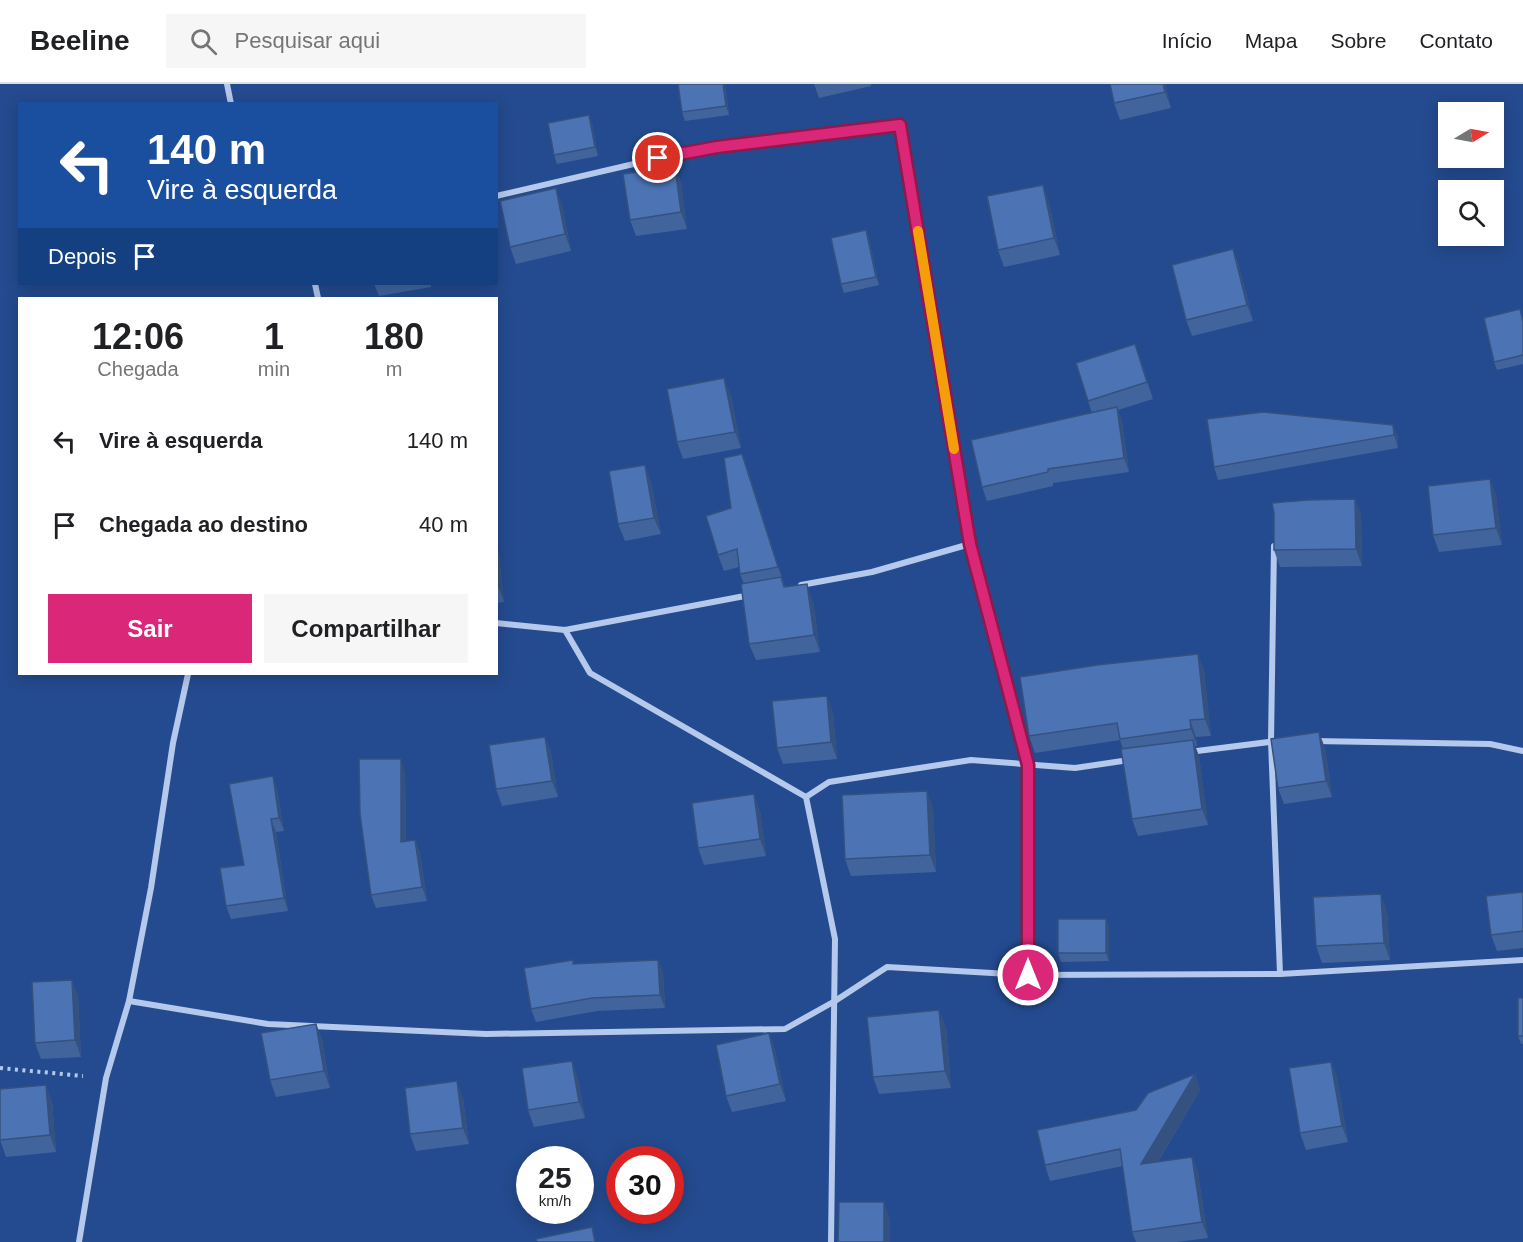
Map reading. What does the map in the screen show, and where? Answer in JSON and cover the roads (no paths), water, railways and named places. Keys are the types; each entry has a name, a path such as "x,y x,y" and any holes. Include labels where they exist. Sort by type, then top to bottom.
{"street":[{"path":"227,84 231,102"},
{"path":"498,196 681,153 900,125 970,544 1028,765 1028,975"},
{"path":"1275,542 1271,741 1280,974"},
{"path":"793,587 872,572 970,544"},
{"path":"498,623 565,630 758,593"},
{"path":"565,630 590,673 806,797 835,939 831,1242"},
{"path":"79,1242 106,1078 129,1001 151,888 173,743 188,675"},
{"path":"1179,753 1283,741"},
{"path":"1306,741 1490,744 1523,751"},
{"path":"806,797 829,782 971,760 1075,768 1133,760"},
{"path":"129,1001 268,1024 486,1034 785,1029 835,1001 887,967 1028,975 1280,974 1523,960"}]}
